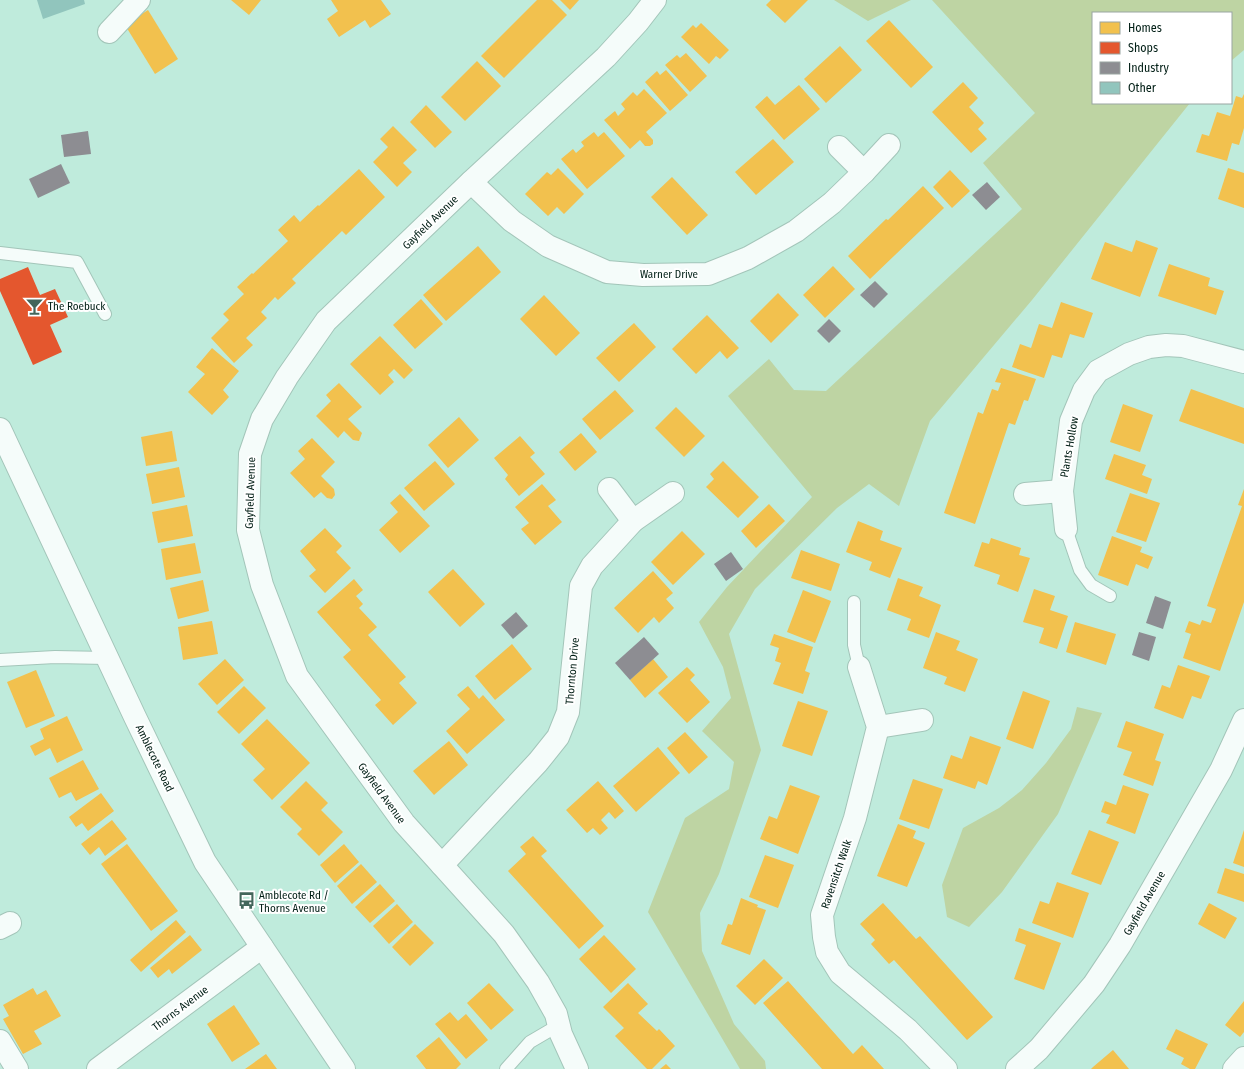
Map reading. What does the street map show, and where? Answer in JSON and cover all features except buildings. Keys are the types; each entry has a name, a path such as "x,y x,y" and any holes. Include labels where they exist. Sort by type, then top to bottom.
{"street":[{"path":"109,32 139,0"},
{"name":"Gayfield Avenue","path":"576,1069 561,1034 556,1014 538,982 504,934 404,824 297,676 262,585 248,530 250,454 262,419 287,376 326,322 471,182 606,57 638,22 655,0"},
{"name":"Warner Drive","path":"471,182 512,221 548,246 607,272 642,275 708,274 748,258 796,231 832,203 889,145"},
{"path":"839,147 864,172"},
{"name":"Plants Hollow","path":"1066,529 1062,491 1071,421 1084,390 1098,371 1130,354 1149,347 1166,345 1183,346 1244,362"},
{"name":"Amblecote Road","path":"0,429 205,862 344,1069"},
{"path":"609,490 633,521"},
{"name":"Plants Hollow","path":"1025,494 1062,491"},
{"name":"Thornton Drive","path":"442,865 538,762 558,737 568,712 581,586 592,566 633,521 673,493"},
{"path":"859,667 878,727 922,720"},
{"name":"Gayfield Avenue","path":"1017,1069 1039,1049 1094,984 1120,945 1221,770 1244,720"},
{"name":"Ravensitch Walk","path":"878,727 855,818 822,915 824,937 827,952 840,973 908,1030 946,1069"},
{"name":"Thorns Avenue","path":"98,1069 262,947"},
{"path":"0,1041 17,1069"},
{"path":"1234,1069 1244,1058"}],"lane":[{"path":"0,253 78,262 105,314"},
{"path":"1066,529 1080,570 1091,585 1110,596"},
{"path":"854,602 854,645 859,667"},
{"path":"0,660 55,657 108,658"},
{"path":"506,1069 530,1042 559,1025"}],"green space":[{"path":"834,0 911,0 868,21"},
{"path":"932,0 1244,0 1244,50 1232,60 1232,12 1092,12 1092,104 1189,104 1032,300 930,421 899,506 869,484 837,508 755,589 729,634 761,750 719,874 700,913 702,951 734,1024 765,1061 766,1069 740,1069 648,912 685,818 729,789 734,762 702,731 731,698 723,667 699,622 727,587 812,497 728,396 769,359 794,390 826,391 1022,209 983,163 1035,113"},
{"path":"1077,707 1102,713 1058,814 1002,892 969,927 947,917 942,885 963,828 999,808 1022,790 1046,763 1071,729"}],"place":[{"name":"The Roebuck","path":"35,306"},
{"name":"Amblecote Rd / Thorns Avenue","path":"246,901"}]}
